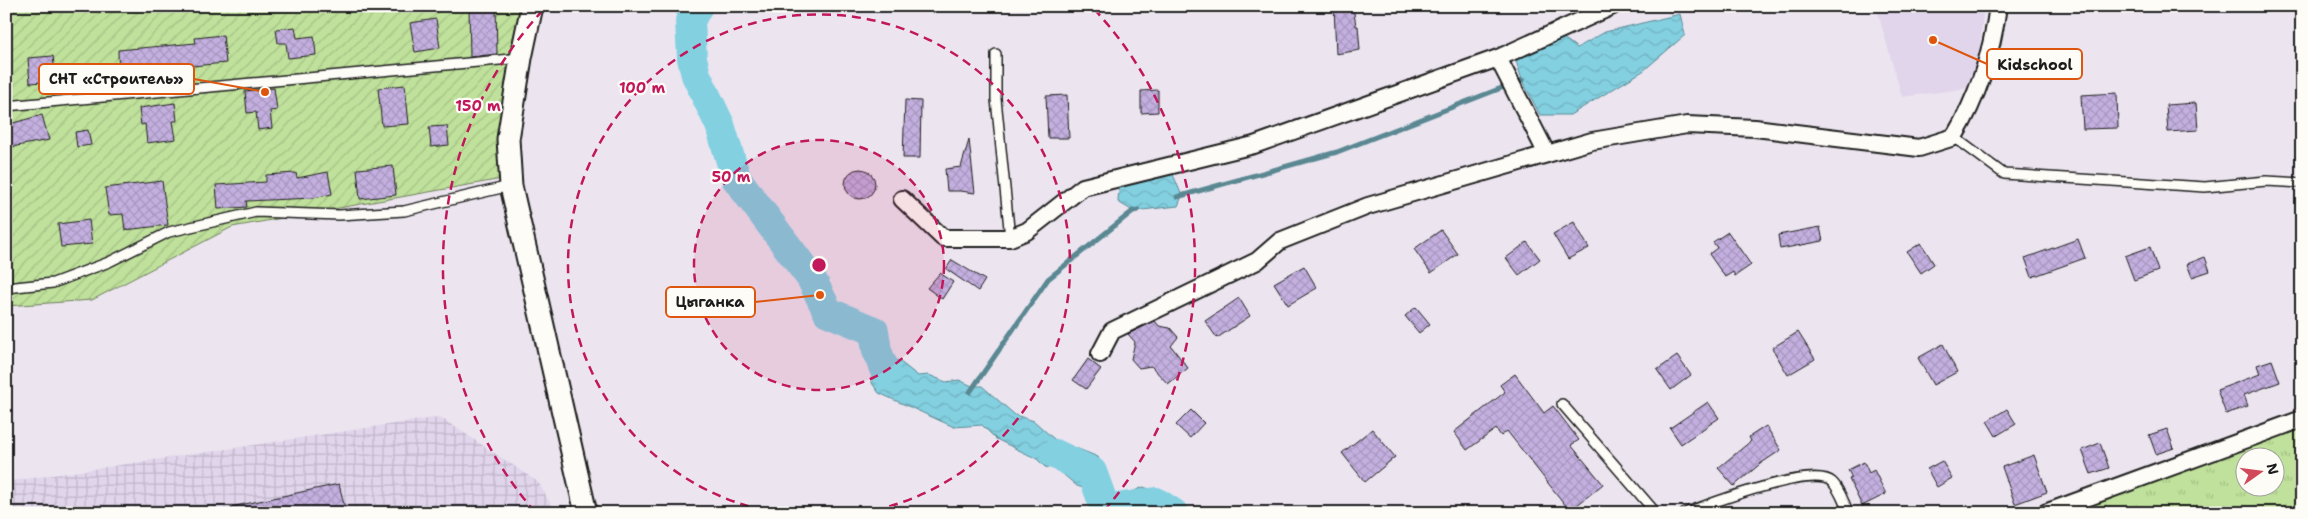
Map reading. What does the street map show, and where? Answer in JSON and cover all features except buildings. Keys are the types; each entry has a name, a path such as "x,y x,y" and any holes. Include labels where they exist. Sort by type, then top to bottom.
{"street":[{"path":"532,6 520,58 508,139 511,186 586,513"},
{"path":"902,199 943,238 1010,238 1027,231 1082,187 1254,145 1498,58 1613,6"},
{"path":"1100,354 1112,331 1257,261 1280,241 1368,206 1592,141 1686,125 1755,128 1920,148 1954,137 1968,114 1994,40 1998,6"},
{"path":"1498,58 1547,154"},
{"path":"2045,513 2302,419"}],"lane":[{"path":"996,54 996,99 1010,238"},
{"path":"6,106 520,58"},
{"path":"1954,137 2004,174 2205,187 2266,181 2302,182"},
{"path":"6,288 53,283 109,262 169,232 256,212 339,215 404,211 511,186"},
{"path":"1562,404 1656,513"},
{"path":"1685,513 1749,490 1820,476 1832,482 1849,513"}],"shaded area":[{"path":"1876,6 1984,6 1978,61 1969,88 1902,97"},
{"path":"440,417 538,482 556,513 6,513 6,482"}],"green space":[{"path":"6,6 537,6 513,177 232,227 92,300 6,306"},
{"path":"2302,427 2302,513 2069,513 2236,451 2236,496 2286,496 2286,446 2251,446"}],"water":[{"path":"1680,14 1685,35 1643,71 1570,115 1540,115 1522,80 1516,61 1561,36 1577,48 1605,32"},
{"path":"1172,172 1182,196 1178,206 1133,211 1118,202 1119,184"},
{"path":"874,331 880,334 881,353 899,361 918,376 929,375 946,382 959,380 972,386 982,386 1015,415 1034,421 1054,439 1098,457 1100,462 1083,488 1077,486 1057,469 1045,467 1037,459 996,439 982,425 954,427 879,393 872,383 871,336"},
{"path":"1143,487 1153,490 1174,506 1169,513 1133,511 1129,498 1132,492"}],"waterway":[{"path":"698,6 690,21 692,58 696,75 720,125 736,178 811,278 828,312 874,331 877,351 885,371"},
{"path":"1177,197 1337,152 1522,80"},
{"path":"970,392 1048,279 1133,211 1138,210"},
{"path":"1055,454 1092,472 1104,505 1111,509 1156,502 1173,513"}],"place":[{"name":"Kidschool","path":"1933,40"},
{"name":"СНТ «Строитель»","path":"265,92"},
{"name":"Цыганка","path":"820,295"}]}
